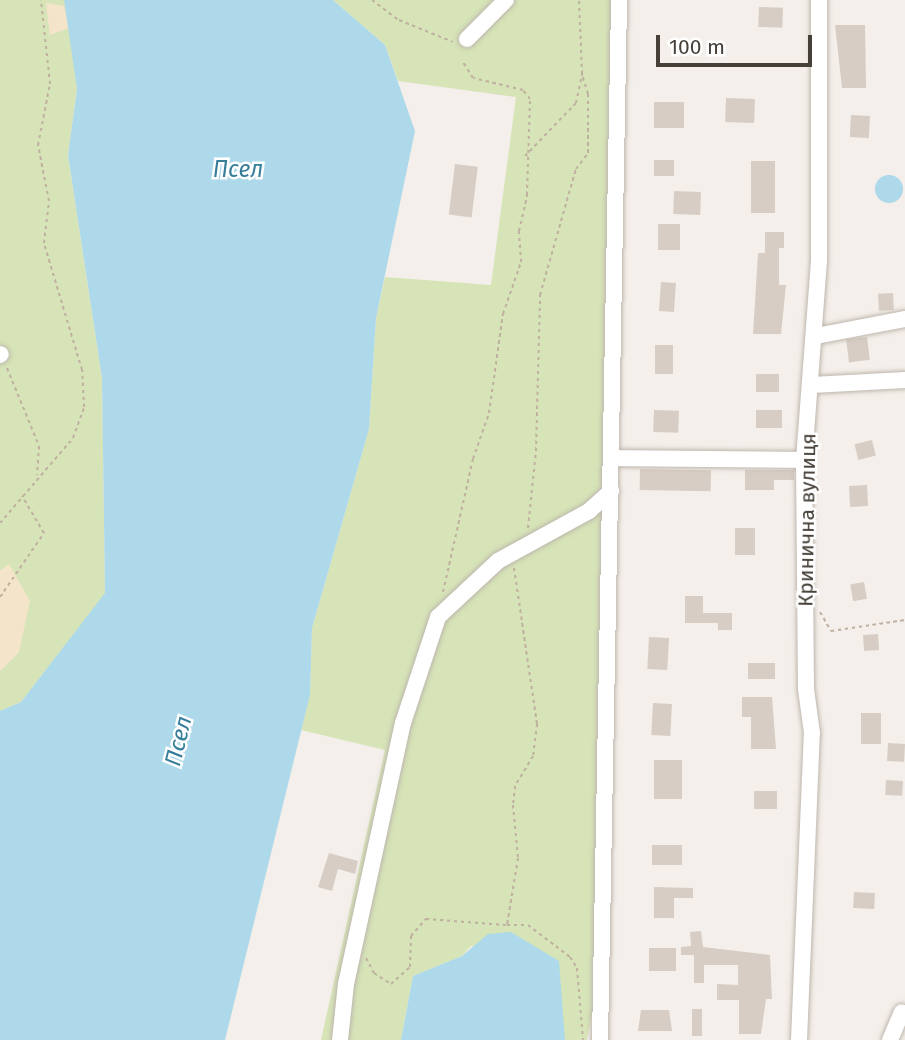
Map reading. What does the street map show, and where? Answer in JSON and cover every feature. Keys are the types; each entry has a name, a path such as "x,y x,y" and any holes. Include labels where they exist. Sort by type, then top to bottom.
{"street":[{"path":"467,39 506,0"},
{"path":"600,1040 619,0"},
{"name":"Кринична вулиця","path":"799,1040 812,733 806,689 804,460 816,336 819,0"},
{"path":"816,336 905,319"},
{"path":"812,385 905,380"},
{"path":"611,458 804,460"},
{"path":"340,1040 346,984 402,723 438,617 508,554 590,511 611,491"},
{"path":"890,1040 902,1012"}],"path":[{"path":"0,523 37,476 73,438 84,407 82,370 44,243 49,201 38,145 50,84 41,0"},
{"path":"372,0 442,42 467,39"},
{"path":"525,546 536,451 543,274 590,142 582,74 579,0"},
{"path":"438,617 473,459 489,413 503,314 521,262 524,156 530,100 523,90 473,78 463,62"},
{"path":"524,156 569,113 582,74"},
{"path":"0,354 39,446 37,476"},
{"path":"0,597 44,533 22,495"},
{"path":"507,925 517,858 513,805 516,786 533,756 537,724 526,626 508,554"},
{"path":"806,608 823,614 831,631 905,620"},
{"path":"364,950 374,973 391,984 410,967 411,936 426,919 528,925 570,957 577,968 583,1040"}],"green space":[{"path":"0,0 64,0 69,28 77,89 68,155 102,378 105,594 21,702 0,711 0,671 19,652 9,565 0,571"},
{"path":"333,0 613,0 594,1003 587,1040 565,1040 562,1032 558,961 471,946 462,956 413,976 401,1040 321,1040 385,750 301,730 310,695 312,628 369,429 376,318 385,277 491,285 516,97 398,81 385,45"}],"sand":[{"path":"46,3 64,6 69,28 50,35"},
{"path":"9,564 30,601 19,652 0,671 0,571"}],"water":[{"name":"Псел","path":"64,0 333,0 385,45 415,131 376,318 369,429 312,628 310,695 225,1040 0,1040 0,711 21,702 105,593 102,378 68,155 77,89"},
{"path":"889,175 899,179 903,189 899,199 889,203 879,199 875,189 879,179"},
{"path":"511,932 559,961 565,1040 401,1040 413,976 462,956 488,934"}],"building":[{"path":"759,7 783,8 782,28 758,27"},
{"path":"835,25 865,25 866,88 842,88"},
{"path":"726,98 755,99 754,123 725,122"},
{"path":"654,102 684,102 684,128 654,128"},
{"path":"851,115 870,116 869,138 850,137"},
{"path":"654,160 674,160 674,176 654,176"},
{"path":"751,161 775,161 775,213 751,213"},
{"path":"455,164 478,167 472,217 449,215"},
{"path":"674,191 701,192 700,215 673,214"},
{"path":"658,224 680,224 680,250 658,250"},
{"path":"765,232 784,232 784,248 779,248 779,285 786,285 781,334 753,334 758,253 765,253"},
{"path":"661,282 676,283 674,312 659,311"},
{"path":"893,293 894,310 879,311 878,294"},
{"path":"867,337 870,360 849,362 846,340"},
{"path":"655,345 673,345 673,374 655,374"},
{"path":"756,374 779,374 779,392 756,392"},
{"path":"654,410 679,411 678,433 653,432"},
{"path":"756,410 782,410 782,428 756,428"},
{"path":"872,440 876,456 858,460 855,444"},
{"path":"640,469 711,470 711,491 640,490"},
{"path":"745,470 794,470 794,480 774,480 774,490 745,490"},
{"path":"867,485 868,506 850,507 849,486"},
{"path":"735,528 755,528 755,555 735,555"},
{"path":"864,582 867,599 853,601 850,584"},
{"path":"685,596 703,596 703,613 732,613 732,630 718,630 718,623 685,623"},
{"path":"878,634 879,650 864,651 863,635"},
{"path":"649,637 669,638 667,670 647,669"},
{"path":"748,663 775,663 775,679 748,679"},
{"path":"742,697 772,697 776,749 751,749 751,717 742,717"},
{"path":"653,703 672,704 670,736 651,735"},
{"path":"861,713 881,713 881,744 861,744"},
{"path":"888,743 905,744 904,762 887,761"},
{"path":"654,760 682,760 682,799 654,799"},
{"path":"886,780 903,781 902,796 885,795"},
{"path":"754,791 777,791 777,809 754,809"},
{"path":"652,845 682,845 682,865 652,865"},
{"path":"329,853 358,861 355,874 338,869 332,891 318,887"},
{"path":"654,887 693,888 693,898 674,898 674,918 654,918"},
{"path":"854,892 875,893 874,909 853,908"},
{"path":"701,931 703,947 770,955 772,999 766,999 761,1034 739,1034 739,1000 717,1000 717,984 738,985 738,965 704,965 704,983 694,983 694,955 681,955 681,947 691,946 690,932"},
{"path":"649,948 676,948 676,971 649,971"},
{"path":"692,1009 702,1009 702,1036 692,1036"},
{"path":"641,1010 669,1010 672,1031 638,1031"}]}
